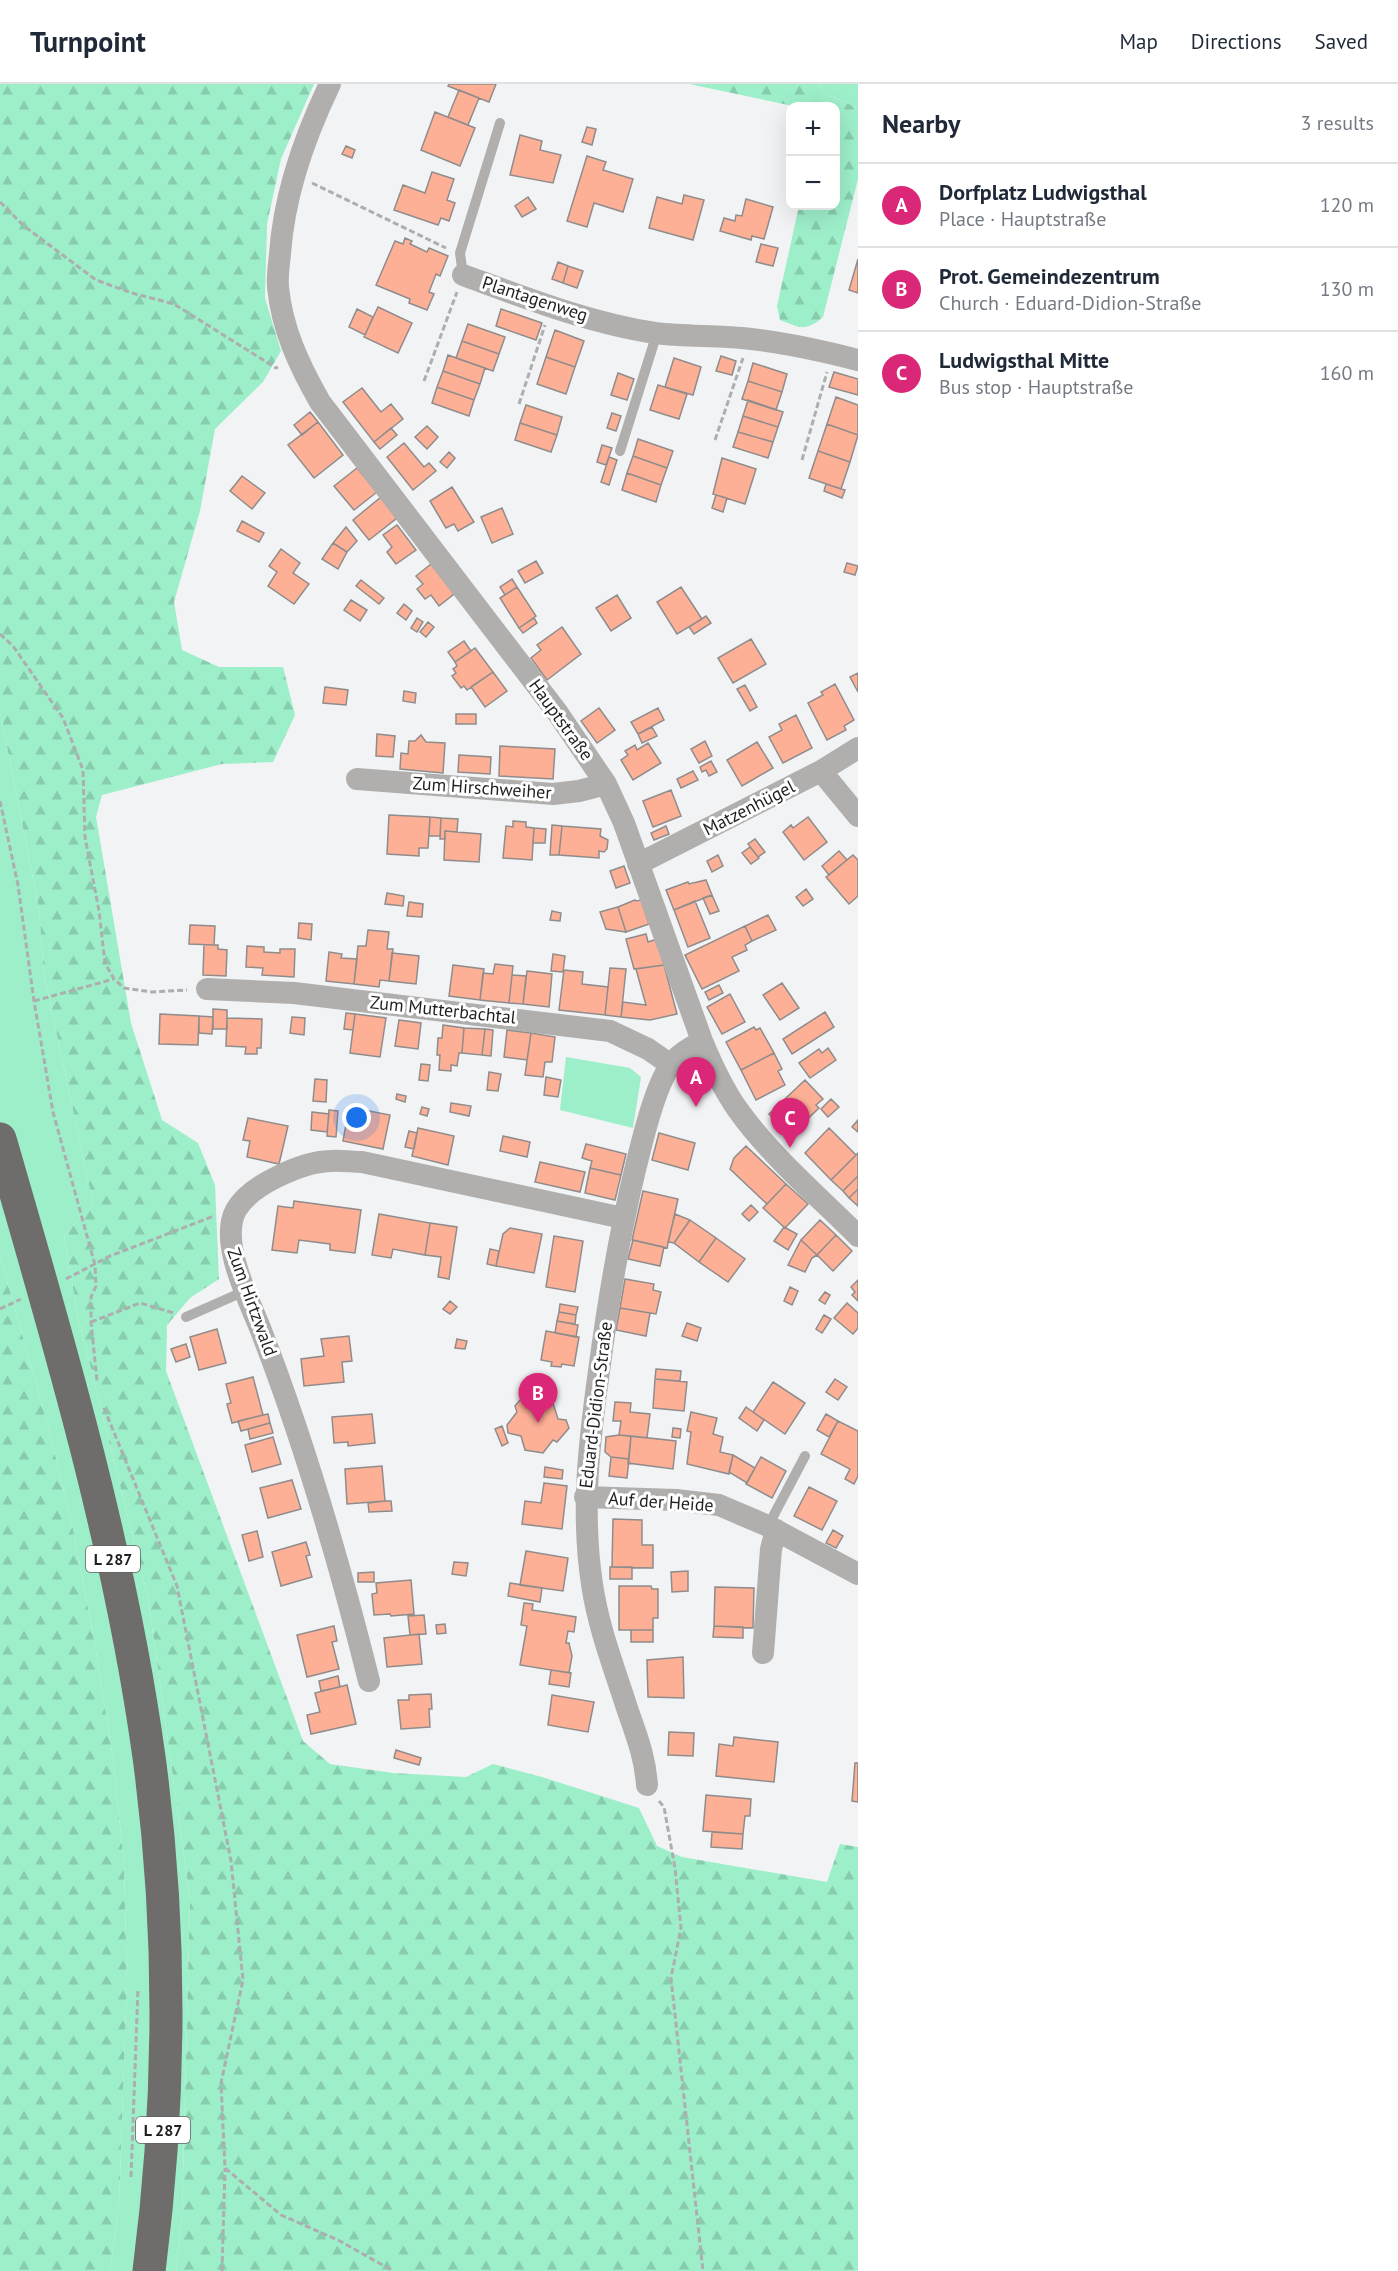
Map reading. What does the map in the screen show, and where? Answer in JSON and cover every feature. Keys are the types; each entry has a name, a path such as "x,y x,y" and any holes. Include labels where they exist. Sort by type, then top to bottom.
{"highway":[{"name":"L 287","path":"0,1139 55,1327 106,1527 149,1758 160,1867 167,2044 160,2178 149,2271"}],"street":[{"name":"Hauptstraße","path":"330,84 311,123 285,206 278,285 285,323 297,359 320,402 556,712 606,784 624,823 702,1041 713,1068 738,1110 767,1144 858,1236"},
{"name":"Plantagenweg","path":"461,265 551,307 614,325 657,333 750,339 858,360"},
{"name":"Matzenhügel","path":"638,864 821,771 858,748"},
{"path":"821,771 858,816"},
{"name":"Zum Hirschweiher","path":"357,779 553,794 579,791 606,784"},
{"name":"Zum Mutterbachtal","path":"207,989 294,993 610,1031 648,1049 670,1065"},
{"name":"Eduard-Didion-Straße","path":"647,1785 645,1761 604,1637 592,1587 586,1541 585,1497 589,1445 603,1338 623,1218 642,1143 662,1081 670,1065 686,1050 702,1041"},
{"path":"236,1210 255,1190 295,1169 329,1161 362,1162 623,1218"},
{"name":"Zum Hirtzwald","path":"236,1210 230,1242 245,1291 288,1399 317,1489 369,1681"},
{"name":"Auf der Heide","path":"585,1497 676,1500 719,1505 772,1528 858,1574"},
{"path":"763,1653 772,1528"}],"lane":[{"path":"461,265 500,123"},
{"path":"620,451 657,333"},
{"path":"186,1317 245,1291"},
{"path":"772,1528 805,1456"}],"path":[{"path":"311,183 431,242 461,265 424,381"},
{"path":"0,202 24,226 96,280 132,293 174,304 276,368 297,359"},
{"path":"519,404 551,307"},
{"path":"715,440 750,339"},
{"path":"802,460 832,354"},
{"path":"0,634 13,646 63,718 83,770 85,837 99,911 105,963 114,979 124,988 152,992 207,989"},
{"path":"0,801 18,885 34,1001 53,1112 95,1265 96,1286 91,1297 91,1322 97,1382"},
{"path":"34,1001 114,979"},
{"path":"87,1270 110,1256 208,1218 236,1210"},
{"path":"22,1294 26,1306"},
{"path":"91,1322 140,1303 186,1317"},
{"path":"103,1405 177,1586 231,1861 243,1980 221,2083 225,2168 222,2271"},
{"path":"647,1785 664,1807 675,1868 681,1928 671,1978 703,2271"},
{"path":"131,2183 138,1983"},
{"path":"225,2168 281,2215 340,2241 393,2271"}],"green space":[{"path":"0,84 314,84 281,159 267,224 265,298 281,351 263,382 215,429 200,511 174,602 182,650 219,667 283,667 295,715 273,762 222,764 102,795 96,817 131,1023 162,1120 198,1143 215,1185 219,1279 190,1298 167,1325 166,1371 303,1741 330,1764 393,1773 466,1777 493,1764 542,1777 639,1808 657,1846 682,1857 827,1882 840,1844 858,1847 858,2271 176,2271 182,2215 190,1899 148,1598 78,1317 64,1236 93,1204 44,974 39,909 0,711"},
{"path":"689,84 819,84 826,94 858,108 858,179 823,317 807,327 798,327 780,320 777,306 798,210 840,210 840,102 786,102 786,105"},
{"path":"819,84 858,84 858,108 826,94"},
{"path":"0,711 39,909 44,974 93,1204 64,1236 78,1317 148,1598 190,1899 182,2215 176,2271 110,2271 119,2205 127,1983 124,1864 113,1759 73,1529 49,1430 0,1256"},
{"path":"566,1057 630,1068 641,1077 633,1128 560,1110"},
{"path":"0,1256 49,1430 73,1529 113,1759 124,1864 127,1983 119,2205 110,2271 0,2271"}],"building":[{"path":"449,84 496,84 489,102 448,86"},
{"path":"459,90 479,98 468,125 448,117"},
{"path":"435,112 475,128 460,166 421,150"},
{"path":"587,127 596,129 592,145 582,142"},
{"path":"520,135 542,141 540,150 561,155 553,183 510,175"},
{"path":"346,146 355,150 352,158 342,154"},
{"path":"587,156 606,162 603,170 633,179 623,212 594,203 587,227 567,221"},
{"path":"432,172 454,179 447,200 455,203 449,221 441,218 438,225 394,210 403,185 425,193"},
{"path":"684,195 704,200 693,240 649,228 657,197 682,204"},
{"path":"528,197 536,209 522,217 515,206"},
{"path":"746,199 773,207 764,239 752,236 751,240 720,231 724,218 735,221 736,215 742,216"},
{"path":"405,238 412,241 410,244 427,252 429,248 448,256 440,276 436,274 429,292 434,294 427,310 409,303 410,299 376,285 395,241 403,244"},
{"path":"761,244 778,248 773,266 756,262"},
{"path":"858,259 858,293 849,290"},
{"path":"558,262 568,266 563,283 552,279"},
{"path":"568,266 583,271 577,288 563,283"},
{"path":"378,307 412,323 398,353 364,337"},
{"path":"357,309 373,317 365,335 349,327"},
{"path":"501,309 542,323 536,340 496,326"},
{"path":"468,324 505,337 499,354 462,341"},
{"path":"555,330 584,341 575,367 546,357"},
{"path":"462,341 499,354 493,371 456,358"},
{"path":"448,355 485,368 480,384 443,371"},
{"path":"721,356 736,361 732,375 716,371"},
{"path":"546,357 575,367 566,394 537,384"},
{"path":"674,358 701,367 693,395 665,387"},
{"path":"753,363 787,374 782,392 748,381"},
{"path":"443,371 480,384 474,400 437,387"},
{"path":"834,372 858,379 858,395 829,387"},
{"path":"618,373 634,379 627,400 611,395"},
{"path":"748,381 782,392 776,410 742,399"},
{"path":"658,385 687,394 679,419 650,410"},
{"path":"437,387 474,400 469,416 432,403"},
{"path":"362,388 381,412 391,404 403,419 374,442 343,402"},
{"path":"836,397 858,405 858,435 827,424"},
{"path":"748,400 783,412 778,427 743,416"},
{"path":"526,405 562,417 557,435 520,423"},
{"path":"310,412 318,422 302,435 294,425"},
{"path":"612,413 621,416 616,431 607,428"},
{"path":"743,416 778,427 773,442 738,432"},
{"path":"318,422 343,455 314,478 288,445"},
{"path":"520,423 557,435 551,452 515,440"},
{"path":"827,424 858,435 850,462 818,451"},
{"path":"427,426 438,437 427,449 415,437"},
{"path":"391,428 397,435 380,449 374,442"},
{"path":"738,432 773,442 768,458 733,447"},
{"path":"638,439 673,451 667,468 633,456"},
{"path":"404,443 424,467 429,463 436,471 413,490 387,457"},
{"path":"602,445 612,448 606,465 597,462"},
{"path":"818,451 850,462 841,489 809,478"},
{"path":"449,452 455,458 447,468 440,462"},
{"path":"633,456 667,468 661,485 627,473"},
{"path":"609,457 617,460 609,485 601,482"},
{"path":"722,458 756,469 745,504 713,494"},
{"path":"357,468 377,492 354,510 334,486"},
{"path":"627,473 661,485 656,502 622,490"},
{"path":"242,476 265,493 252,509 230,491"},
{"path":"826,484 845,490 842,498 824,491"},
{"path":"452,487 474,522 458,531 454,524 446,528 430,501"},
{"path":"716,495 727,498 723,512 712,508"},
{"path":"381,497 397,518 369,540 353,520"},
{"path":"502,508 513,534 492,543 481,517"},
{"path":"242,521 264,533 259,542 237,531"},
{"path":"397,525 416,550 396,564 387,552 392,547 383,535"},
{"path":"346,527 357,541 347,552 333,543"},
{"path":"333,543 347,552 338,569 322,559"},
{"path":"281,549 300,563 293,573 309,584 294,604 268,586 277,572 269,566"},
{"path":"536,561 543,573 525,583 518,571"},
{"path":"847,563 858,566 855,575 844,572"},
{"path":"431,564 454,594 439,606 431,595 425,599 417,589 423,584 416,576"},
{"path":"512,579 517,587 505,595 500,587"},
{"path":"361,580 384,598 379,604 356,586"},
{"path":"517,587 536,616 519,628 500,598"},
{"path":"681,587 702,619 677,634 657,602"},
{"path":"617,595 631,618 611,631 596,608"},
{"path":"351,600 367,610 360,621 344,610"},
{"path":"404,604 412,611 406,620 397,613"},
{"path":"706,616 711,623 694,634 689,627"},
{"path":"417,618 423,622 417,632 411,628"},
{"path":"534,618 537,623 523,633 519,628"},
{"path":"428,622 434,627 426,637 420,632"},
{"path":"562,627 581,654 547,680 531,658 541,650 537,645"},
{"path":"751,639 766,664 733,683 718,658"},
{"path":"464,641 471,651 455,662 448,652"},
{"path":"475,648 493,672 467,690 464,686 461,688 452,676 456,673 453,669 457,666 455,662"},
{"path":"493,672 507,691 485,707 471,687"},
{"path":"858,673 858,692 850,677"},
{"path":"835,684 854,720 844,726 846,730 827,740 808,703 823,695 821,692"},
{"path":"745,685 757,707 750,711 737,689"},
{"path":"325,687 348,690 346,705 323,703"},
{"path":"404,691 416,693 415,703 403,701"},
{"path":"599,708 615,730 597,743 581,721"},
{"path":"658,708 664,720 638,734 631,722"},
{"path":"456,714 476,714 476,724 456,724"},
{"path":"796,715 812,748 783,763 769,737 782,730 779,724"},
{"path":"652,727 657,736 642,743 638,734"},
{"path":"377,734 395,736 393,757 376,756"},
{"path":"421,735 426,742 445,743 443,773 400,769 401,753 408,754 409,741 415,741"},
{"path":"705,741 712,756 699,763 691,749"},
{"path":"757,742 773,768 742,786 727,760"},
{"path":"648,743 661,763 633,780 621,760 628,755 625,751 635,745 637,750"},
{"path":"500,746 555,749 553,779 499,776"},
{"path":"459,755 491,757 490,774 458,772"},
{"path":"711,761 717,772 709,776 706,770 702,772 700,767"},
{"path":"693,771 698,780 681,788 677,779"},
{"path":"671,790 681,816 653,827 643,801"},
{"path":"389,815 430,817 428,848 419,848 419,856 387,854"},
{"path":"430,817 441,818 440,836 429,836"},
{"path":"808,817 827,842 804,860 783,832 791,825 793,828"},
{"path":"441,818 458,819 457,832 445,831 445,839 440,839"},
{"path":"513,821 526,822 526,827 534,828 532,860 503,858 506,826 513,827"},
{"path":"552,825 562,826 559,855 550,855"},
{"path":"562,826 601,829 600,836 608,840 607,849 604,852 599,851 599,858 559,855"},
{"path":"666,826 669,834 654,840 651,833"},
{"path":"534,828 546,829 545,843 533,843"},
{"path":"445,831 481,834 479,862 444,860"},
{"path":"755,839 765,852 758,857 748,844"},
{"path":"750,847 759,858 751,864 742,853"},
{"path":"839,851 847,860 829,875 822,866"},
{"path":"718,855 723,866 712,872 707,861"},
{"path":"853,855 858,860 858,896 849,904 826,877"},
{"path":"624,866 630,883 616,888 610,871"},
{"path":"706,880 712,895 674,910 666,890 688,882 689,884"},
{"path":"806,889 813,899 803,906 796,897"},
{"path":"387,893 404,896 403,906 385,904"},
{"path":"712,895 719,911 710,914 703,898"},
{"path":"641,900 649,924 626,932 618,907"},
{"path":"695,901 710,938 688,947 674,910"},
{"path":"409,902 423,904 422,917 407,916"},
{"path":"618,907 626,932 606,929 600,912"},
{"path":"552,911 561,913 560,921 550,920"},
{"path":"768,915 776,930 752,941 745,926"},
{"path":"299,923 312,924 311,940 298,938"},
{"path":"190,925 215,926 214,945 189,944"},
{"path":"745,926 752,941 745,945 747,950 732,957 739,971 702,989 685,955"},
{"path":"368,930 389,932 387,949 393,949 389,981 380,980 379,987 354,984 358,946 366,946"},
{"path":"646,934 648,942 657,939 664,965 634,969 626,939"},
{"path":"204,945 218,945 218,949 227,950 226,976 203,975"},
{"path":"247,946 264,947 264,952 280,953 280,949 295,949 294,977 262,975 263,968 246,967"},
{"path":"329,952 342,954 341,958 357,959 354,984 326,981"},
{"path":"392,953 419,956 416,984 389,981"},
{"path":"553,954 565,956 563,972 551,971"},
{"path":"495,964 513,966 509,1003 480,1000 483,973 493,974"},
{"path":"453,965 484,969 480,1000 449,996"},
{"path":"664,965 677,1014 650,1020 621,1017 623,1002 646,1005 636,969"},
{"path":"610,968 626,969 621,1017 605,1015"},
{"path":"564,970 583,972 582,984 608,987 605,1015 559,1010"},
{"path":"527,971 552,974 549,1007 523,1004"},
{"path":"512,975 526,976 523,1004 509,1003"},
{"path":"782,983 799,1008 780,1020 763,995"},
{"path":"719,985 723,993 709,1000 705,992"},
{"path":"730,994 745,1022 722,1034 707,1007"},
{"path":"213,1009 227,1010 227,1029 213,1029"},
{"path":"825,1012 834,1027 792,1054 783,1039"},
{"path":"346,1013 355,1014 353,1030 344,1029"},
{"path":"160,1014 199,1016 198,1045 159,1044"},
{"path":"355,1014 386,1018 380,1057 350,1053"},
{"path":"199,1016 213,1017 212,1034 199,1033"},
{"path":"292,1017 305,1018 304,1035 290,1033"},
{"path":"227,1018 262,1019 261,1048 257,1048 257,1054 245,1054 246,1047 226,1046"},
{"path":"399,1020 421,1023 418,1049 395,1046"},
{"path":"443,1025 464,1028 462,1053 459,1053 457,1066 451,1065 451,1071 439,1070 438,1038 442,1038"},
{"path":"754,1027 756,1030 760,1028 774,1053 741,1070 726,1042"},
{"path":"464,1028 485,1029 482,1055 462,1053"},
{"path":"485,1029 493,1030 491,1056 482,1055"},
{"path":"507,1030 531,1033 527,1060 504,1057"},
{"path":"531,1033 555,1037 552,1062 545,1062 543,1077 525,1075"},
{"path":"828,1048 836,1060 810,1078 799,1063 819,1049 822,1053"},
{"path":"774,1053 782,1069 778,1071 785,1085 756,1100 741,1070"},
{"path":"421,1064 430,1065 428,1081 419,1080"},
{"path":"489,1072 501,1074 498,1091 487,1090"},
{"path":"546,1077 561,1080 558,1097 544,1095"},
{"path":"315,1079 327,1080 326,1102 313,1101"},
{"path":"805,1080 823,1099 816,1105 819,1108 790,1136 769,1114"},
{"path":"397,1094 406,1096 405,1102 396,1099"},
{"path":"831,1099 839,1107 828,1117 821,1109"},
{"path":"451,1103 471,1106 469,1116 450,1112"},
{"path":"349,1107 390,1115 383,1149 343,1141"},
{"path":"422,1107 429,1109 427,1116 420,1114"},
{"path":"329,1110 338,1111 336,1137 327,1136"},
{"path":"312,1112 329,1114 327,1132 311,1130"},
{"path":"248,1118 288,1126 279,1164 247,1157 250,1141 243,1140"},
{"path":"858,1120 858,1132 852,1127"},
{"path":"418,1128 454,1136 448,1165 412,1156"},
{"path":"829,1128 856,1155 831,1180 805,1153"},
{"path":"409,1131 417,1133 414,1149 405,1147"},
{"path":"659,1133 695,1143 688,1170 652,1160"},
{"path":"503,1136 530,1142 527,1157 500,1151"},
{"path":"586,1144 626,1154 621,1175 590,1168 592,1161 582,1158"},
{"path":"746,1146 786,1184 767,1204 730,1169 734,1158"},
{"path":"858,1153 858,1176 843,1191 831,1180"},
{"path":"540,1162 585,1172 580,1192 535,1182"},
{"path":"590,1168 621,1175 615,1200 585,1193"},
{"path":"858,1176 858,1189 849,1198 843,1191"},
{"path":"786,1184 808,1204 785,1228 763,1208"},
{"path":"858,1189 858,1206 849,1198"},
{"path":"643,1191 678,1199 667,1248 632,1240"},
{"path":"294,1201 361,1210 355,1253 330,1250 330,1244 299,1240 297,1253 272,1250 278,1206 293,1208"},
{"path":"751,1205 758,1212 749,1221 742,1214"},
{"path":"379,1214 430,1223 425,1255 393,1249 391,1258 372,1255"},
{"path":"675,1214 690,1220 674,1243 668,1242"},
{"path":"690,1220 716,1238 699,1262 674,1243"},
{"path":"820,1220 836,1235 817,1255 801,1240"},
{"path":"430,1223 457,1227 449,1279 438,1277 441,1257 425,1255"},
{"path":"784,1227 797,1234 788,1250 774,1241"},
{"path":"510,1228 542,1234 534,1273 496,1266 503,1234"},
{"path":"836,1235 852,1251 833,1271 817,1255"},
{"path":"554,1236 583,1241 575,1292 546,1287"},
{"path":"716,1238 745,1259 728,1282 699,1262"},
{"path":"633,1240 664,1247 660,1266 628,1259"},
{"path":"801,1240 817,1255 812,1258 805,1272 788,1265"},
{"path":"490,1249 499,1251 496,1266 487,1264"},
{"path":"625,1279 654,1284 653,1290 661,1292 656,1314 620,1308"},
{"path":"858,1280 858,1301 852,1295 855,1292 851,1287"},
{"path":"790,1287 798,1291 792,1305 784,1301"},
{"path":"825,1292 830,1295 825,1304 819,1300"},
{"path":"450,1301 457,1307 450,1314 443,1309"},
{"path":"847,1303 858,1313 858,1328 853,1334 834,1318"},
{"path":"560,1304 578,1307 576,1315 559,1312"},
{"path":"620,1308 650,1313 646,1336 616,1330"},
{"path":"559,1312 576,1315 575,1324 557,1321"},
{"path":"824,1315 831,1319 822,1333 816,1329"},
{"path":"557,1321 578,1325 576,1337 555,1333"},
{"path":"687,1323 701,1328 697,1341 682,1336"},
{"path":"217,1329 226,1363 199,1370 190,1337"},
{"path":"546,1331 579,1337 574,1366 562,1364 561,1367 551,1366 552,1362 541,1360"},
{"path":"349,1336 352,1361 342,1362 344,1382 304,1386 301,1359 324,1356 321,1339"},
{"path":"457,1339 467,1341 465,1349 455,1348"},
{"path":"186,1344 190,1357 176,1362 171,1349"},
{"path":"656,1369 681,1371 680,1381 655,1379"},
{"path":"253,1377 263,1415 232,1423 227,1404 231,1403 226,1384"},
{"path":"655,1379 687,1382 684,1411 653,1408"},
{"path":"835,1379 847,1387 838,1400 826,1392"},
{"path":"773,1382 805,1403 785,1434 753,1412"},
{"path":"535,1394 551,1397 558,1419 566,1420 569,1428 557,1442 553,1440 543,1453 525,1450 521,1436 508,1433 507,1425 517,1412 515,1406 521,1399 529,1401"},
{"path":"615,1402 631,1403 630,1412 650,1414 647,1438 619,1435 621,1421 613,1421"},
{"path":"746,1407 764,1420 757,1431 739,1418"},
{"path":"691,1412 717,1418 713,1434 723,1437 720,1452 733,1455 729,1474 687,1464 691,1432 687,1431"},
{"path":"268,1414 270,1423 241,1431 238,1421"},
{"path":"372,1414 375,1443 348,1446 348,1442 334,1443 332,1417"},
{"path":"826,1414 838,1421 829,1437 817,1430"},
{"path":"838,1421 858,1431 858,1476 854,1484 845,1479 850,1469 821,1454"},
{"path":"270,1423 273,1433 250,1439 248,1429"},
{"path":"502,1426 508,1443 502,1446 495,1429"},
{"path":"673,1428 681,1429 680,1438 672,1437"},
{"path":"631,1436 629,1459 611,1457 605,1452 606,1437"},
{"path":"631,1436 676,1441 673,1469 628,1463"},
{"path":"273,1437 281,1464 252,1472 245,1445"},
{"path":"733,1455 755,1468 747,1483 729,1472"},
{"path":"611,1457 629,1459 627,1478 609,1476"},
{"path":"761,1457 786,1471 772,1498 746,1484"},
{"path":"382,1466 385,1501 347,1504 345,1469"},
{"path":"545,1467 563,1470 562,1479 544,1477"},
{"path":"292,1480 301,1509 268,1518 260,1488"},
{"path":"544,1483 567,1486 562,1529 522,1524 525,1501 541,1503"},
{"path":"809,1487 837,1501 822,1530 794,1516"},
{"path":"391,1501 392,1511 369,1512 368,1503"},
{"path":"613,1519 642,1520 642,1545 653,1545 653,1568 612,1567"},
{"path":"833,1530 843,1536 836,1548 826,1543"},
{"path":"257,1531 263,1557 249,1561 242,1535"},
{"path":"306,1542 310,1555 306,1556 312,1577 281,1586 272,1552"},
{"path":"526,1551 568,1558 563,1591 520,1585"},
{"path":"454,1562 468,1563 466,1576 452,1574"},
{"path":"610,1567 632,1567 632,1579 610,1579"},
{"path":"688,1571 688,1591 672,1592 671,1572"},
{"path":"374,1572 374,1582 358,1582 358,1573"},
{"path":"411,1580 414,1614 374,1615 372,1594 377,1593 376,1583"},
{"path":"510,1583 542,1588 540,1602 508,1596"},
{"path":"619,1586 651,1586 652,1589 658,1589 658,1618 653,1618 653,1630 619,1630"},
{"path":"715,1587 754,1588 753,1628 714,1626"},
{"path":"524,1603 533,1604 532,1610 576,1617 574,1632 568,1631 566,1643 569,1643 572,1656 569,1673 520,1665 527,1626 521,1625"},
{"path":"424,1615 426,1634 410,1635 408,1616"},
{"path":"445,1624 446,1633 437,1634 436,1625"},
{"path":"334,1626 337,1641 332,1642 339,1669 307,1677 297,1635"},
{"path":"714,1626 743,1627 743,1638 713,1637"},
{"path":"631,1630 653,1630 653,1642 631,1642"},
{"path":"419,1634 422,1664 387,1667 384,1638"},
{"path":"683,1657 684,1698 648,1697 647,1660"},
{"path":"551,1670 571,1673 569,1687 549,1684"},
{"path":"338,1676 340,1687 321,1691 319,1681"},
{"path":"347,1685 356,1724 311,1734 307,1715 320,1712 315,1693"},
{"path":"431,1694 430,1727 401,1729 398,1700 409,1700 409,1695"},
{"path":"552,1695 594,1702 588,1732 548,1725"},
{"path":"669,1732 694,1733 693,1756 668,1755"},
{"path":"734,1737 778,1742 774,1782 716,1776 719,1744 733,1746"},
{"path":"396,1750 421,1758 419,1765 394,1758"},
{"path":"855,1763 858,1763 858,1802 852,1801"},
{"path":"706,1795 751,1799 750,1816 745,1816 743,1834 703,1831"},
{"path":"712,1832 743,1834 742,1849 711,1847"}],"place":[{"name":"Dorfplatz Ludwigsthal","path":"696,1107"},
{"name":"Ludwigsthal Mitte","path":"790,1148"},
{"name":"Prot. Gemeindezentrum","path":"538,1423"}]}
